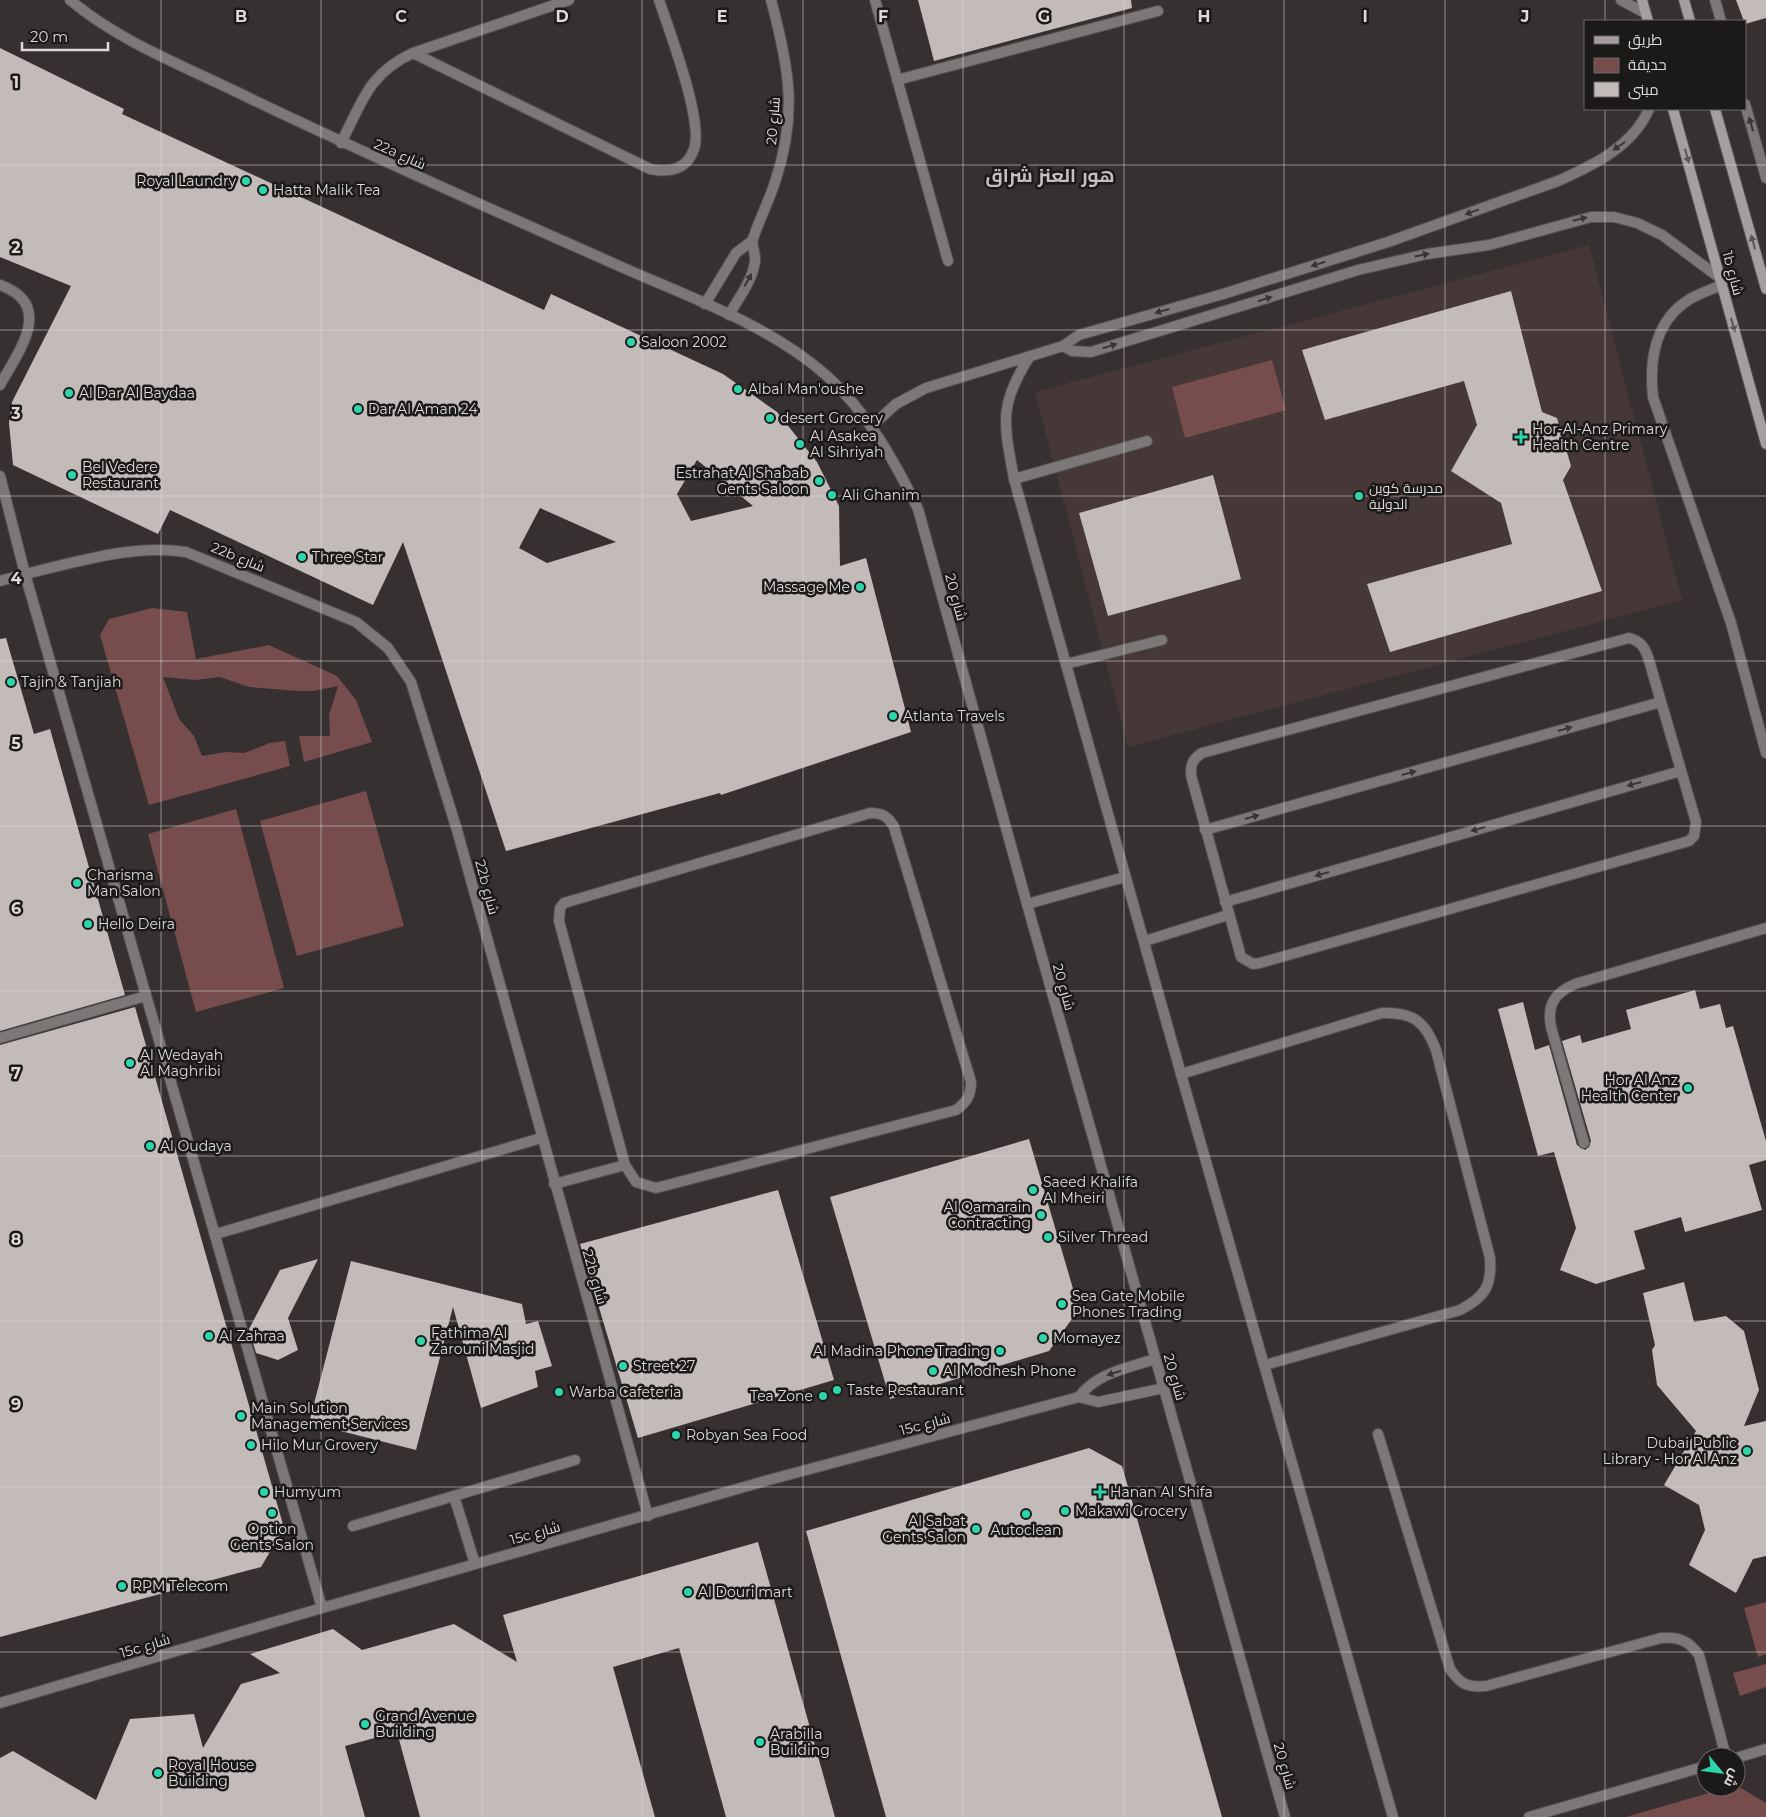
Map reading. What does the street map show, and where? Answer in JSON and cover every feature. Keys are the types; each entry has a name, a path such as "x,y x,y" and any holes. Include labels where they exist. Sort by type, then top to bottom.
{"street":[{"name":"22a شارع","path":"70,0 118,34 341,143 729,315"},
{"path":"341,143 378,76 393,62 413,53 569,0"},
{"path":"413,53 650,169 664,172 670,171 677,169 688,161 695,149 696,135 688,88 659,0"},
{"name":"شارع 20","path":"705,304 736,253 752,241 775,183 784,153 789,122 790,90 786,59 771,0"},
{"path":"875,0 948,261"},
{"path":"1621,0 1647,17"},
{"path":"1642,0 1647,17"},
{"path":"1684,0 1690,20"},
{"path":"1715,0 1721,20"},
{"path":"897,80 1158,11"},
{"path":"1746,108 1766,178"},
{"path":"872,426 896,404 910,395 971,373 1063,346 1079,335 1223,294 1388,242 1558,181 1582,170 1629,140 1644,120 1649,110"},
{"name":"1b شارع","path":"1673,110 1766,444"},
{"name":"1b شارع","path":"1715,110 1766,289"},
{"path":"1063,346 1072,351 1091,352 1358,270 1427,254 1489,245 1591,217 1614,217 1637,223 1662,235 1721,282 1676,309 1662,328 1653,350 1650,374 1653,397 1731,623 1766,753"},
{"name":"شارع 20","path":"752,241 755,252 753,272 729,315 801,355 844,394 872,426 899,471 918,508 1027,904 1285,1817"},
{"path":"0,285 14,290 26,302 31,318 28,335 0,385"},
{"path":"1030,356 1015,379 1008,400 1005,422 1014,478 1181,1074 1393,1817"},
{"path":"1014,478 1147,441"},
{"path":"0,476 25,574 322,1608"},
{"name":"22b شارع","path":"0,580 128,550 157,549 186,552 356,622 388,648 411,682 422,710 648,1516"},
{"path":"1629,638 1638,641 1645,648 1681,771 1696,822 1694,836 1689,841 1253,964 1241,957 1190,771 1196,757 1202,753 1629,638"},
{"path":"1066,664 1162,640"},
{"path":"1206,830 1661,702"},
{"path":"1225,902 1681,771"},
{"path":"870,813 880,813 889,818 894,827 971,1082 971,1093 966,1103 956,1110 656,1188 636,1182 625,1165 559,921 560,908 564,903 870,813"},
{"path":"1027,904 1126,877"},
{"path":"1145,940 1228,915"},
{"path":"1584,1143 1551,1027 1549,1013 1552,1000 1562,989 1575,984 1766,928"},
{"path":"0,1038 146,996"},
{"path":"1181,1074 1382,1013 1400,1012 1417,1020 1429,1033 1436,1050 1490,1258 1491,1274 1486,1290 1474,1302 1460,1310 1265,1365"},
{"path":"216,1234 541,1138"},
{"path":"554,1184 625,1165"},
{"name":"15c شارع","path":"1079,1397 1085,1389 1101,1377 1155,1359"},
{"name":"15c شارع","path":"0,1703 765,1481 1079,1397 1098,1402 1164,1388"},
{"path":"1378,1434 1450,1669 1458,1681 1472,1688 1486,1686 1661,1638 1676,1637 1690,1643 1699,1654 1723,1747"},
{"path":"353,1526 575,1460"},
{"path":"454,1496 475,1564"},
{"path":"1746,1755 1766,1749"},
{"path":"1529,1817 1696,1769"}],"shaded area":[{"name":"مدرسة كوين الدولية","path":"1589,245 1682,600 1128,747 1035,392"}],"green space":[{"path":"1272,360 1286,410 1185,438 1172,387"},
{"path":"152,608 187,612 196,659 269,645 337,676 356,700 372,742 304,762 299,736 330,736 329,715 338,686 313,691 298,691 249,687 220,677 195,680 163,677 179,719 194,736 202,756 226,752 244,753 270,743 285,741 290,766 149,805 100,635 109,619"},
{"path":"366,791 404,926 297,956 260,821"},
{"path":"236,809 284,988 196,1012 148,834"},
{"path":"1766,1602 1766,1654 1758,1657 1744,1608"},
{"path":"1766,1664 1766,1687 1740,1696 1733,1673"},
{"path":"1746,1791 1766,1803 1766,1817 1626,1817 1696,1797 1746,1797"}],"building":[{"path":"918,0 1131,0 1132,8 934,61"},
{"path":"1736,0 1766,0 1766,18 1746,24 1746,20 1744,20"},
{"path":"0,48 124,109 122,114 544,310 551,294 723,374 777,412 817,462 839,506 840,566 866,558 911,732 721,795 720,793 506,851 403,542 373,605 170,510 158,534 13,465 9,423 12,402 71,286 0,257","holes":["697,460 753,506 691,521 677,494","540,508 616,542 547,563 519,548"]},
{"path":"1511,291 1542,412 1557,418 1571,466 1563,480 1602,591 1390,652 1367,584 1512,544 1501,503 1451,471 1477,425 1464,381 1325,420 1302,350"},
{"path":"1213,475 1241,579 1108,616 1079,513"},
{"path":"6,638 34,734 50,729 125,995 0,1031 0,639"},
{"path":"1695,990 1700,1009 1720,1004 1726,1028 1733,1026 1766,1141 1766,1160 1749,1165 1762,1210 1685,1232 1681,1217 1634,1231 1645,1269 1596,1284 1560,1270 1576,1228 1554,1152 1538,1156 1498,1009 1523,1002 1535,1050 1549,1045 1577,1145 1585,1150 1589,1147 1591,1141 1562,1041 1580,1035 1582,1043 1631,1029 1626,1010"},
{"path":"135,1007 284,1528 261,1567 0,1637 0,1045"},
{"path":"1029,1139 1079,1309 1049,1351 890,1399 830,1197"},
{"path":"778,1190 834,1380 638,1438 580,1244"},
{"path":"318,1259 288,1318 298,1350 278,1360 256,1353 249,1329 280,1270"},
{"path":"351,1261 522,1304 526,1324 538,1321 552,1366 535,1371 538,1387 481,1408 453,1307 416,1450 309,1423"},
{"name":"Dubai Public Library - Hor Al Anz","path":"1684,1282 1694,1322 1726,1316 1744,1331 1759,1390 1744,1426 1766,1421 1766,1556 1753,1559 1736,1593 1689,1565 1705,1530 1699,1505 1664,1485 1696,1431 1657,1385 1652,1350 1655,1345 1643,1293"},
{"path":"1089,1448 1122,1466 1222,1817 886,1817 806,1531"},
{"path":"758,1542 835,1817 726,1817 679,1648 613,1667 655,1817 420,1817 397,1732 345,1746 365,1817 0,1817 0,1758 13,1751 96,1800 130,1719 194,1714 203,1748 241,1684 280,1673 250,1654 333,1629 362,1650 454,1624 517,1662 503,1615"}],"place":[{"name":"Royal Laundry","path":"246,181"},
{"name":"Hatta Malik Tea","path":"263,190"},
{"name":"Saloon 2002","path":"631,342"},
{"name":"Albal Man'oushe","path":"738,389"},
{"name":"Al Dar Al Baydaa","path":"69,393"},
{"name":"Dar Al Aman 24","path":"358,409"},
{"name":"desert Grocery","path":"770,418"},
{"name":"Hor-Al-Anz Primary Health Centre","path":"1521,437"},
{"name":"Al Asakea Al Sihriyah","path":"800,444"},
{"name":"Bel Vedere Restaurant","path":"72,475"},
{"name":"Estrahat Al Shabab Gents Saloon","path":"819,481"},
{"name":"Ali Ghanim","path":"832,495"},
{"name":"مدرسة كوين الدولية","path":"1359,496"},
{"name":"Three Star","path":"302,557"},
{"name":"Massage Me","path":"860,587"},
{"name":"Tajin & Tanjiah","path":"11,682"},
{"name":"Atlanta Travels","path":"893,716"},
{"name":"Charisma Man Salon","path":"77,883"},
{"name":"Hello Deira","path":"88,924"},
{"name":"Al Wedayah Al Maghribi","path":"130,1063"},
{"name":"Hor Al Anz Health Center","path":"1688,1088"},
{"name":"Al Oudaya","path":"150,1146"},
{"name":"Saeed Khalifa Al Mheiri","path":"1033,1190"},
{"name":"Al Qamarain Contracting","path":"1041,1215"},
{"name":"Silver Thread","path":"1048,1237"},
{"name":"Sea Gate Mobile Phones Trading","path":"1062,1304"},
{"name":"Al Zahraa","path":"209,1336"},
{"name":"Momayez","path":"1043,1338"},
{"name":"Fathima Al Zarouni Masjid","path":"421,1341"},
{"name":"Al Madina Phone Trading","path":"1000,1351"},
{"name":"Street 27","path":"623,1366"},
{"name":"Al Modhesh Phone","path":"933,1371"},
{"name":"Taste Restaurant","path":"837,1390"},
{"name":"Warba Cafeteria","path":"559,1392"},
{"name":"Tea Zone","path":"823,1396"},
{"name":"Main Solution Management Services","path":"241,1416"},
{"name":"Robyan Sea Food","path":"676,1435"},
{"name":"Hilo Mur Grovery","path":"251,1445"},
{"name":"Dubai Public Library - Hor Al Anz","path":"1747,1451"},
{"name":"Humyum","path":"264,1492"},
{"name":"Hanan Al Shifa","path":"1100,1492"},
{"name":"Makawi Grocery","path":"1065,1511"},
{"name":"Option Gents Salon","path":"272,1513"},
{"name":"Autoclean","path":"1026,1514"},
{"name":"Al Sabat Gents Salon","path":"976,1529"},
{"name":"RPM Telecom","path":"122,1586"},
{"name":"Al Douri mart","path":"688,1592"},
{"name":"Grand Avenue Building","path":"365,1724"},
{"name":"Arabilla Building","path":"760,1742"},
{"name":"Royal House Building","path":"158,1773"}],"district":[{"name":"هور العنز شراق","path":"1050,175"}]}
